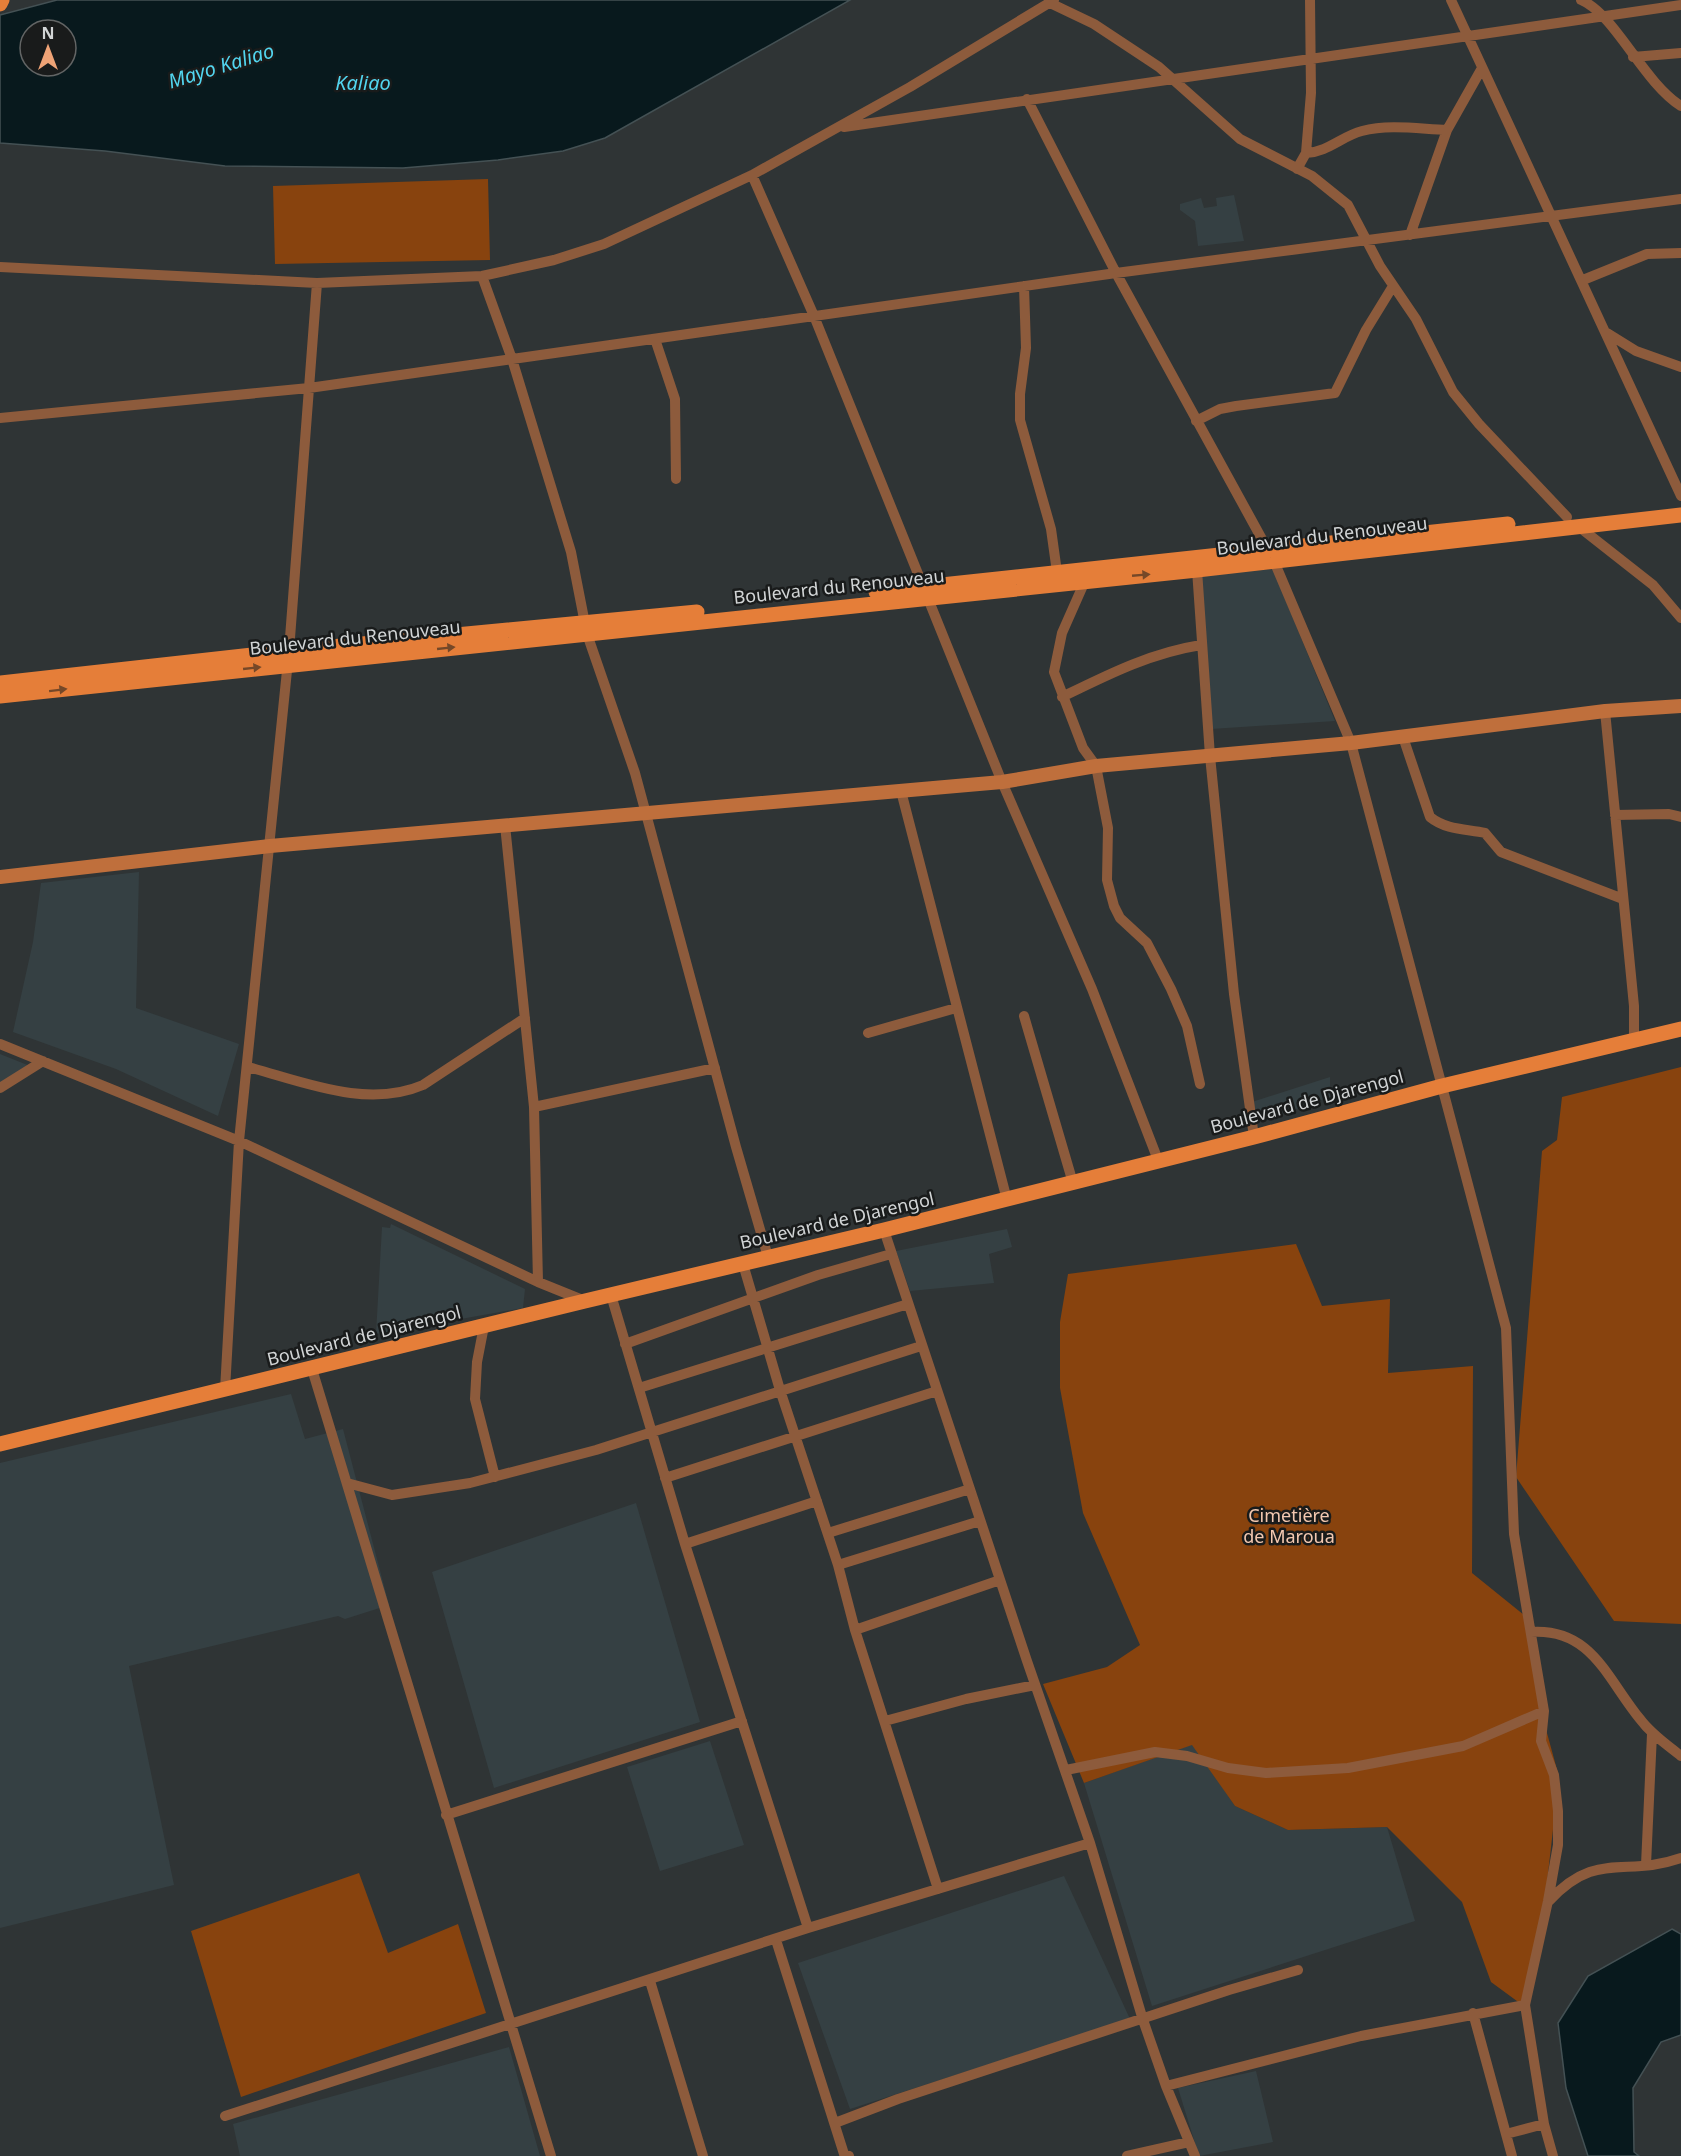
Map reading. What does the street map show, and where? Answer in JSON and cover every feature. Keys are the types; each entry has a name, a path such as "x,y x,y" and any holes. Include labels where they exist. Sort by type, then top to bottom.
{"main road":[{"path":"0,4 2,0"},
{"name":"Boulevard du Renouveau","path":"1572,522 1681,504"},
{"name":"Boulevard du Renouveau","path":"926,592 1057,572 1271,555 1572,522 1681,514"},
{"name":"Boulevard du Renouveau","path":"0,683 288,658 926,592 1197,570 1271,555"},
{"name":"Boulevard du Renouveau","path":"0,696 288,658"},
{"path":"0,877 270,846 1002,782 1096,766 1350,743 1605,711 1681,705"},
{"name":"Boulevard de Djarengol","path":"0,1444 1007,1200 1442,1086 1681,1029"}],"street":[{"path":"1297,169 1306,153 1312,59 1310,0"},
{"path":"1451,0 1554,217 1681,496"},
{"path":"1581,0 1602,16 1651,80 1681,106"},
{"path":"0,267 317,283 482,276 554,260 604,244 752,175 836,129 1052,2 1094,24 1159,67 1240,139 1319,180 1348,205 1393,286 1416,319 1453,392 1485,432 1572,522 1653,585 1681,618"},
{"path":"836,129 1026,99 1681,5"},
{"path":"1633,57 1681,53"},
{"path":"1410,234 1447,130 1482,68"},
{"path":"1026,99 1116,273 1271,555 1350,743 1506,1328 1514,1534 1544,1711 1541,1741 1554,1775 1558,1811 1558,1845 1525,2005 1544,2124 1553,2156"},
{"path":"1306,153 1322,151 1352,135 1370,129 1447,130"},
{"path":"752,175 814,316 1002,782 1092,989 1158,1160"},
{"path":"0,418 309,388 1116,273 1554,217 1681,198"},
{"path":"1583,280 1647,254 1681,253"},
{"path":"482,276 512,359 571,552 586,628 635,773 768,1257"},
{"path":"225,1390 239,1141 288,658 317,283"},
{"path":"1024,286 1026,348 1020,394 1020,420 1051,529 1057,572"},
{"path":"1196,421 1220,409 1335,393 1366,330 1393,286"},
{"path":"1607,333 1636,351 1681,368"},
{"path":"655,339 675,399 676,479"},
{"path":"1197,570 1210,756 1223,865 1234,994 1254,1137"},
{"path":"1085,580 1062,633 1056,653 1054,672 1083,748 1096,766 1108,828 1107,880 1114,906 1120,918 1148,943 1171,989 1187,1026 1200,1084"},
{"path":"1062,697 1139,660 1172,650 1201,645"},
{"path":"1605,711 1634,1006 1634,1040"},
{"path":"1403,737 1430,817 1435,821 1452,828 1485,833 1501,852 1623,899"},
{"path":"901,791 1007,1200"},
{"path":"1615,815 1668,814 1681,818"},
{"path":"506,825 534,1107 537,1282"},
{"path":"867,1033 956,1008"},
{"path":"1024,1016 1073,1183"},
{"path":"248,1067 354,1094 408,1092 423,1085 525,1018"},
{"path":"0,1044 239,1141 537,1282 585,1301"},
{"path":"0,1088 43,1061"},
{"path":"534,1107 715,1068"},
{"path":"884,1230 921,1346 1090,1843 1143,2020 1166,2086 1195,2156"},
{"path":"626,1344 818,1275 891,1254"},
{"path":"743,1264 780,1390 818,1501 855,1630 938,1889"},
{"path":"611,1295 685,1544 808,1928"},
{"path":"639,1388 908,1304"},
{"path":"484,1326 477,1362 476,1399 495,1477"},
{"path":"347,1483 392,1495 449,1487 495,1477 586,1453 921,1346"},
{"path":"312,1369 551,2156"},
{"path":"665,1478 795,1434 937,1391"},
{"path":"828,1533 970,1489"},
{"path":"685,1544 818,1501"},
{"path":"838,1565 980,1521"},
{"path":"855,1630 1000,1580"},
{"path":"1531,1632 1550,1631 1564,1634 1578,1642 1603,1666 1652,1734 1681,1756"},
{"path":"885,1721 966,1699 1035,1685"},
{"path":"1066,1770 1155,1752 1187,1756 1228,1768 1266,1773 1348,1768 1463,1746 1544,1711"},
{"path":"446,1815 742,1721"},
{"path":"1646,1865 1652,1734"},
{"path":"225,2116 511,2026 808,1928 1090,1843"},
{"path":"1548,1901 1579,1874 1599,1868 1646,1865 1681,1858"},
{"path":"776,1940 846,2155"},
{"path":"835,2123 898,2099 1298,1970"},
{"path":"650,1981 703,2156"},
{"path":"1166,2086 1361,2036 1525,2005"},
{"path":"1473,2013 1512,2156"},
{"path":"1506,2134 1544,2124"},
{"path":"1126,2156 1189,2142"}],"shaded area":[{"path":"1234,195 1244,241 1198,246 1195,221 1180,210 1180,204 1201,198 1204,208 1217,206 1216,198"},
{"path":"1273,569 1335,721 1211,729 1199,573"},
{"path":"139,872 136,1008 239,1044 218,1116 116,1069 13,1032 33,942 41,883"},
{"path":"0,1054 30,1066 0,1085"},
{"path":"1330,1077 1330,1097 1257,1123 1252,1102"},
{"path":"391,1224 525,1289 523,1308 376,1334 382,1227 390,1228"},
{"path":"1007,1229 1012,1247 989,1254 994,1283 910,1291 896,1251"},
{"path":"291,1394 305,1439 343,1429 389,1605 345,1619 338,1616 129,1666 174,1885 0,1928 0,1463"},
{"path":"636,1503 700,1722 494,1788 432,1572"},
{"path":"710,1741 744,1845 660,1871 627,1767"},
{"path":"1193,1744 1235,1806 1288,1830 1387,1827 1415,1921 1152,2006 1084,1783"},
{"path":"1064,1876 1130,2019 850,2109 798,1963"},
{"path":"509,2047 540,2156 240,2156 233,2124"},
{"path":"1256,2071 1273,2142 1199,2156 1178,2088"}],"green space":[{"path":"488,179 490,260 275,264 273,186"},
{"path":"1681,1067 1681,1624 1614,1621 1516,1477 1542,1151 1557,1140 1562,1097"},
{"name":"Cimetière de Maroua","path":"1296,1244 1322,1306 1390,1299 1388,1373 1473,1366 1472,1573 1524,1615 1541,1711 1559,1777 1546,1891 1521,2004 1491,1982 1462,1902 1387,1827 1288,1830 1235,1806 1192,1745 1084,1783 1043,1684 1107,1667 1140,1645 1083,1513 1060,1388 1060,1322 1068,1274"},
{"path":"359,1873 388,1953 458,1924 486,2013 241,2097 191,1931"}],"water":[{"name":"Kaliao","path":"57,0 850,0 605,138 563,151 498,160 403,168 225,166 105,151 0,143 0,15"},
{"path":"1672,1929 1681,1934 1681,2035 1661,2042 1633,2088 1634,2152 1639,2156 1588,2156 1566,2088 1558,2023 1588,1976"}],"water label":[{"name":"Mayo Kaliao","path":"221,66"}]}
